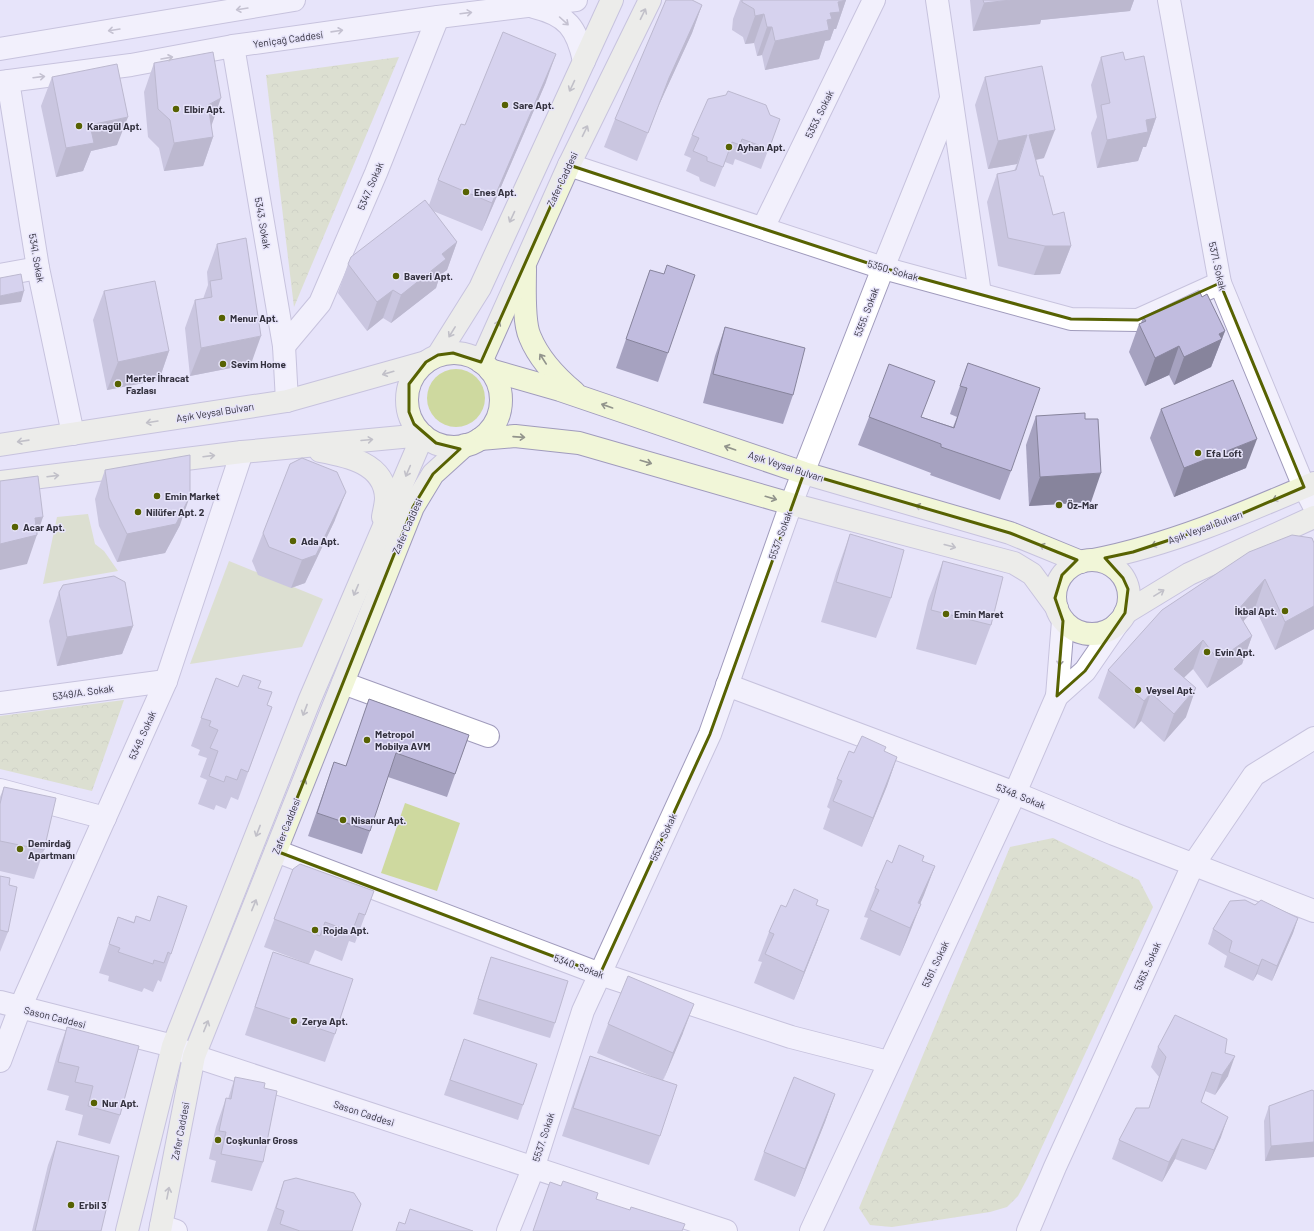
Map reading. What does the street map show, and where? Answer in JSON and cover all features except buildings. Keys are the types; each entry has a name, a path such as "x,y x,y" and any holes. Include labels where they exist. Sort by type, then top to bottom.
{"main road":[{"path":"612,0 480,288 432,359 416,372 410,384 407,398 409,412 414,424 423,435 436,443 449,446 515,436 579,443 792,504 1014,563 1032,574 1060,615 1072,629 1084,633 1096,634 1108,631 1122,618 1189,574 1314,517"},
{"name":"Zafer Caddesi","path":"486,366 525,264 569,164 650,0"},
{"path":"525,264 526,313 529,336 553,372 580,397"},
{"path":"432,359 453,353 468,355 486,366 498,384 501,399 498,414 491,428 473,442"},
{"name":"Aşık Veysal Bulvarı","path":"0,445 287,401 432,359"},
{"name":"Aşık Veysal Bulvarı","path":"486,366 804,473 1010,533 1087,561 1132,552 1215,524 1309,485"},
{"path":"0,482 242,452 423,435"},
{"path":"127,1231 173,1046 310,699 423,435"},
{"name":"Zafer Caddesi","path":"166,1229 194,1056 413,507 433,474 473,442"},
{"path":"297,447 337,454 364,463 373,469 382,483 386,497 380,534"},
{"path":"1060,615 1055,598 1057,586 1062,575 1070,567 1087,561 1105,563 1115,569 1123,578 1128,589 1129,601 1122,618"}],"street":[{"path":"0,49 294,0"},
{"name":"Yeniçağ Caddesi","path":"4,81 131,65 233,46 438,16 576,0"},
{"name":"5353. Sokak","path":"763,228 874,0"},
{"path":"937,0 980,294"},
{"name":"5371. Sokak","path":"1169,0 1220,283 1309,485 1314,506"},
{"path":"1175,34 1179,0"},
{"path":"529,6 552,12 565,20 574,30 580,43 584,61"},
{"name":"5347. Sokak","path":"284,346 320,303 376,173 438,16"},
{"name":"5343. Sokak","path":"233,46 284,346 287,401"},
{"name":"5341. Sokak","path":"4,81 38,268 74,434"},
{"name":"5355. Sokak","path":"792,504 883,268 951,99"},
{"name":"5350. Sokak","path":"569,164 883,268 1071,319 1138,320 1220,283"},
{"path":"0,275 38,268"},
{"name":"5349. Sokak","path":"0,1061 10,1005 105,818 166,682 242,452"},
{"name":"5537. Sokak","path":"508,1231 533,1168 583,1011 710,734 792,504"},
{"path":"1057,696 1060,615"},
{"path":"1057,696 1085,671 1122,618"},
{"name":"5349/A. Sokak","path":"0,703 166,682"},
{"path":"343,683 488,736"},
{"name":"5348. Sokak","path":"727,686 1015,793 1193,865 1314,911"},
{"name":"5361. Sokak","path":"811,1231 888,1062 1015,793 1057,696"},
{"name":"5363. Sokak","path":"1028,1231 1055,1168 1193,865 1254,775 1314,738"},
{"path":"0,790 105,818"},
{"name":"5340. Sokak","path":"276,851 600,974 791,1037 888,1062"},
{"name":"Sason Caddesi","path":"10,1005 173,1046 194,1056 726,1231"}],"highlighted area":[{"path":"569,165 883,268 1071,319 1138,320 1220,283 1304,487 1215,525 1133,552 1105,558 1123,578 1128,589 1125,613 1085,671 1057,696 1063,621 1055,598 1062,575 1077,560 1010,533 804,473 710,734 600,974 276,851 413,507 433,474 460,449 436,443 414,424 409,412 409,384 426,362 438,355 453,353 481,362"}],"green space":[{"path":"399,57 294,307 266,75"},
{"path":"450,369 462,369 477,377 485,392 485,404 477,419 462,427 450,427 435,419 427,404 427,392 435,377"},
{"path":"88,514 95,544 104,551 118,571 43,584 57,517"},
{"path":"229,561 323,599 302,647 190,664"},
{"path":"124,700 92,791 0,769 0,716"},
{"path":"405,803 460,823 437,891 381,873"},
{"path":"1053,838 1139,880 1153,907 1028,1177 1018,1196 1007,1207 990,1212 892,1227 870,1225 859,1208 1010,847"}],"place":[{"name":"Sare Apt.","path":"505,105"},
{"name":"Elbir Apt.","path":"176,109"},
{"name":"Karagül Apt.","path":"79,126"},
{"name":"Ayhan Apt.","path":"729,147"},
{"name":"Enes Apt.","path":"466,192"},
{"name":"Baveri Apt.","path":"396,276"},
{"name":"Menur Apt.","path":"222,318"},
{"name":"Sevim Home","path":"223,364"},
{"name":"Merter İhracat Fazlası","path":"118,384"},
{"name":"Efa Loft","path":"1198,453"},
{"name":"Emin Market","path":"157,496"},
{"name":"Öz-Mar","path":"1059,505"},
{"name":"Nilüfer Apt. 2","path":"138,512"},
{"name":"Acar Apt.","path":"15,527"},
{"name":"Ada Apt.","path":"293,541"},
{"name":"İkbal Apt.","path":"1285,611"},
{"name":"Emin Maret","path":"946,614"},
{"name":"Evin Apt.","path":"1207,652"},
{"name":"Veysel Apt.","path":"1138,690"},
{"name":"Metropol Mobilya AVM","path":"367,740"},
{"name":"Nisanur Apt.","path":"343,820"},
{"name":"Demirdağ Apartmanı","path":"20,849"},
{"name":"Rojda Apt.","path":"315,930"},
{"name":"Zerya Apt.","path":"294,1021"},
{"name":"Nur Apt.","path":"94,1103"},
{"name":"Coşkunlar Gross","path":"218,1140"},
{"name":"Erbil 3","path":"71,1205"}]}
